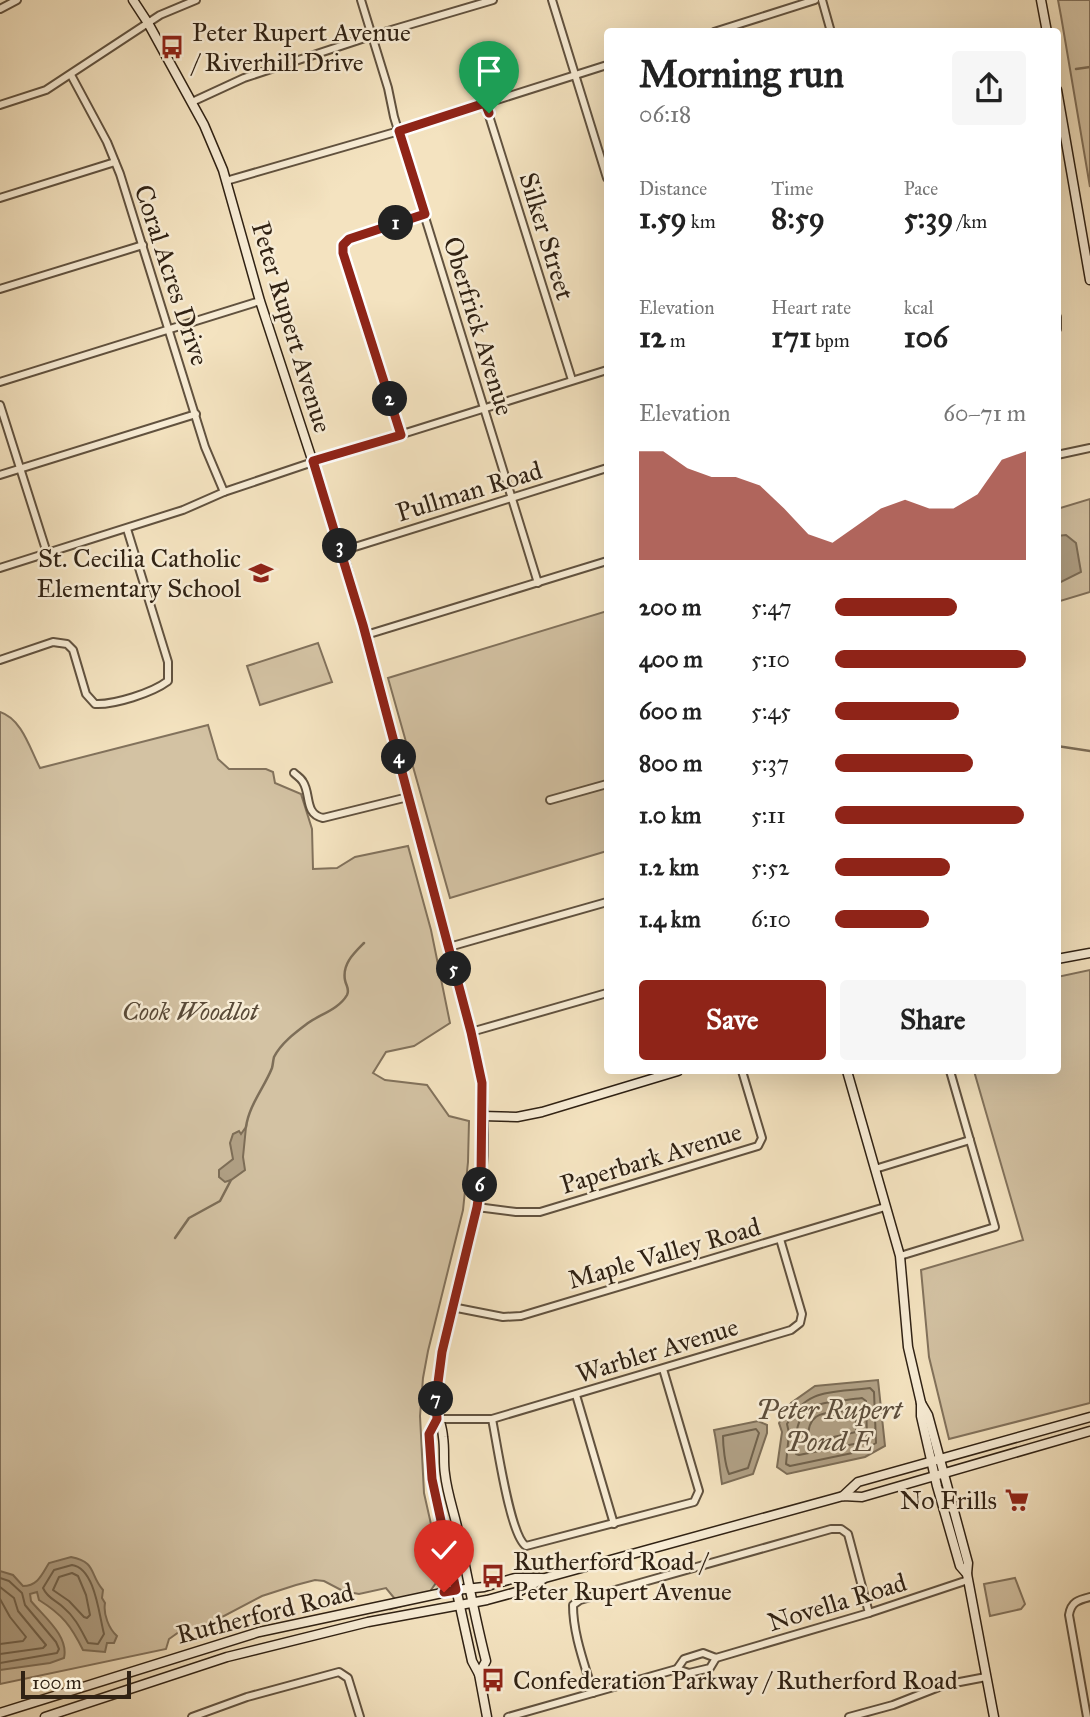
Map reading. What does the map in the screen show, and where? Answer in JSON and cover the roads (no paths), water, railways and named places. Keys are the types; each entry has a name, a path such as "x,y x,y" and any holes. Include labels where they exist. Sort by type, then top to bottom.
{"street":[{"path":"0,9 17,0"},
{"name":"Peter Rupert Avenue","path":"133,0 192,102 214,147 226,181 260,301 342,551 366,635 449,947 482,1083 481,1178 477,1207 442,1352 436,1398 437,1419 443,1435 445,1478 486,1661 479,1674"},
{"path":"0,105 46,90 148,23 178,6 196,0"},
{"name":"Oberfrick Avenue","path":"361,0 538,583"},
{"path":"192,102 244,78 371,36 493,0"},
{"path":"552,0 604,168"},
{"path":"727,28 816,0"},
{"path":"822,0 830,28"},
{"path":"1041,0 1046,28"},
{"path":"226,181 399,131 604,66"},
{"name":"Coral Acres Drive","path":"71,75 115,162 144,245 205,447 224,492"},
{"name":"Silker Street","path":"485,103 572,380"},
{"path":"1061,113 1090,280"},
{"path":"0,198 115,162"},
{"path":"401,435 343,253 343,245 349,239 425,214"},
{"path":"0,289 144,245"},
{"path":"0,382 260,301"},
{"path":"0,568 183,510 224,492 313,461 604,371"},
{"path":"0,405 47,553"},
{"path":"0,475 196,414"},
{"path":"1061,454 1090,448"},
{"name":"Pullman Road","path":"342,551 604,469"},
{"path":"0,660 53,642 67,643 73,650 86,694 95,704 107,705 160,687 168,681 168,662 127,529"},
{"path":"366,635 604,562"},
{"path":"294,773 304,782 311,810 316,816 323,818 408,797"},
{"path":"550,800 604,785"},
{"path":"449,947 604,903"},
{"path":"1061,958 1090,953"},
{"path":"471,1032 604,994"},
{"path":"482,1116 517,1117 542,1112 668,1074"},
{"name":"Paperbark Avenue","path":"477,1207 540,1212 758,1146 762,1139 743,1074"},
{"path":"848,1074 900,1256 908,1347 934,1476 960,1566 968,1577"},
{"path":"900,1256 995,1227 951,1074"},
{"path":"875,1169 970,1140"},
{"name":"Maple Valley Road","path":"452,1307 503,1317 521,1316 886,1207"},
{"name":"Warbler Avenue","path":"437,1419 492,1419 791,1330 800,1323 802,1314 780,1239"},
{"path":"492,1419 507,1498 522,1545 535,1546 694,1502 699,1491 663,1368"},
{"path":"576,1395 614,1524"},
{"path":"921,1403 928,1415 941,1458 968,1563 968,1577 994,1717"},
{"name":"Rutherford Road","path":"843,1496 858,1482 1090,1418"},
{"name":"Peter Rupert Avenue","path":"437,1419 429,1434 432,1479 472,1661 479,1674"},
{"name":"Rutherford Road","path":"45,1717 227,1657 368,1622 520,1591 545,1578 843,1496 862,1497 1090,1431"},
{"path":"593,1693 579,1647 573,1614 573,1605 580,1600 831,1529 841,1529 848,1534 869,1613"},
{"name":"Novella Road","path":"677,1669 684,1659 703,1653 716,1658 869,1613 968,1577"},
{"name":"Rutherford Road","path":"0,1713 259,1632 515,1578 545,1578"},
{"path":"1087,1717 1069,1615 1070,1606 1090,1597"},
{"name":"Novella Road","path":"508,1717 677,1669 689,1673 710,1668 716,1658"},
{"path":"192,1717 247,1696 339,1672 348,1678 360,1717"},
{"path":"479,1674 487,1717"},
{"path":"849,1717 944,1685 986,1677"}],"water":[{"path":"1066,535 1076,543 1081,572 1061,582 1061,536"},
{"path":"246,1127 243,1157 245,1170 225,1182 219,1177 219,1170 233,1159 230,1143 233,1134 239,1131 241,1134"},
{"name":"Peter Rupert Pond E","path":"878,1380 885,1446 865,1457 787,1474 777,1467 782,1432 779,1423 791,1403 815,1386"},
{"path":"758,1421 767,1425 767,1433 753,1474 722,1484 714,1430"},
{"path":"71,1557 89,1565 103,1590 106,1616 117,1636 114,1643 107,1643 105,1652 83,1650 65,1622 39,1600 37,1592 30,1594 31,1601 59,1635 65,1650 64,1658 50,1663 0,1670 0,1571 13,1575 23,1586 39,1579 49,1563"}],"waterway":[{"path":"1076,69 1090,67"},
{"path":"1061,747 1090,751"},
{"path":"246,1127 250,1111 269,1075 277,1052 299,1030 344,1000 348,991 345,969 364,943"},
{"path":"175,1238 189,1218 220,1201 231,1180"}],"place":[{"name":"Peter Rupert Avenue / Riverhill Drive","path":"172,47"},
{"name":"St. Cecilia Catholic Elementary School","path":"261,573"},
{"name":"No Frills","path":"1017,1500"},
{"name":"Rutherford Road / Peter Rupert Avenue","path":"493,1576"},
{"name":"Confederation Parkway / Rutherford Road","path":"493,1680"}],"park label":[{"name":"Cook Woodlot","path":"190,1011"}]}
